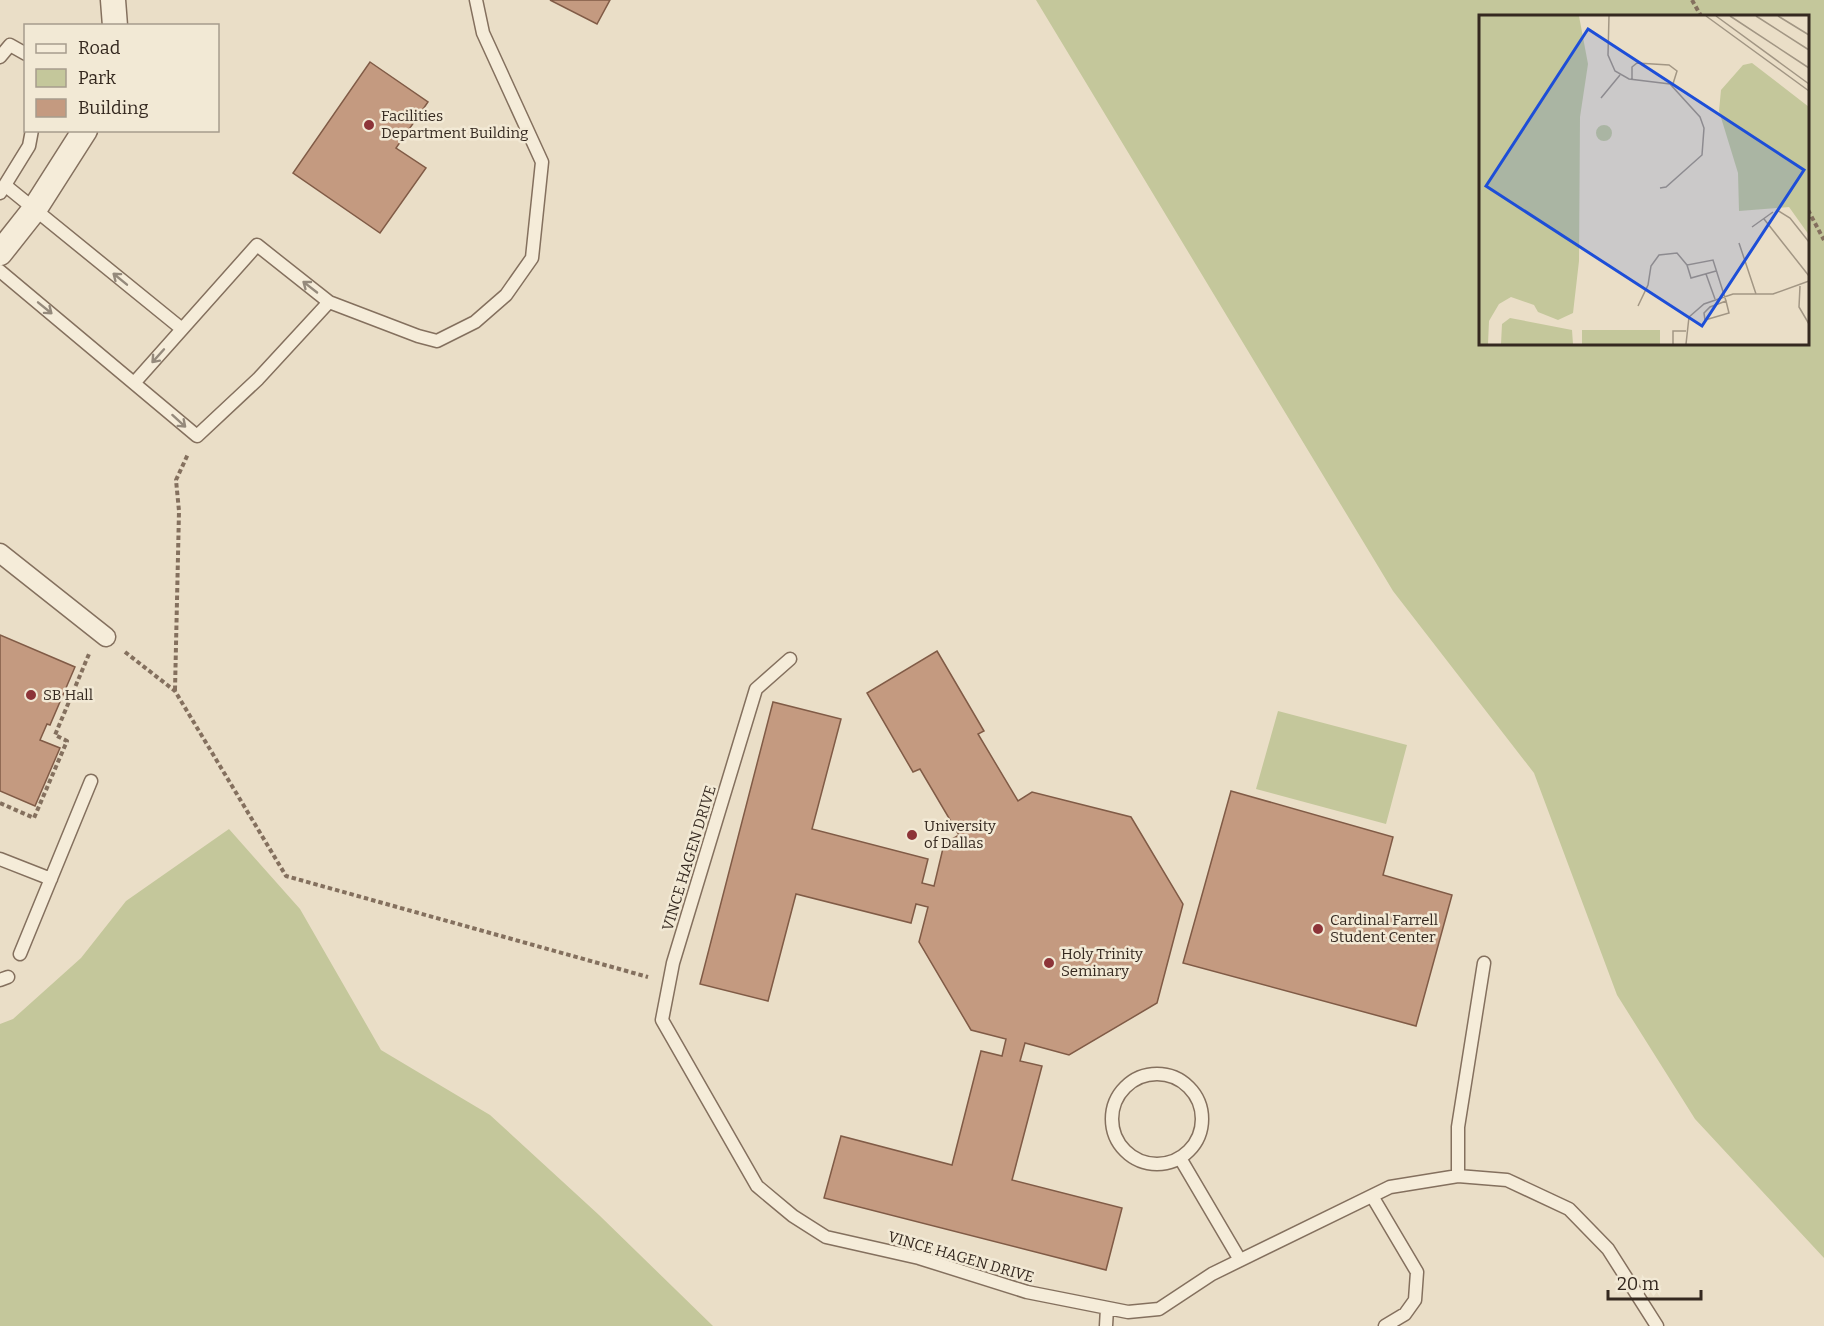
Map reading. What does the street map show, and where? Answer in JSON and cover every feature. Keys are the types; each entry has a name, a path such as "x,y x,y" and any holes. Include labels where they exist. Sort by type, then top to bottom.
{"street":[{"path":"113,0 115,24"},
{"path":"0,253 34,210 84,132"},
{"path":"0,553 102,634"}],"lane":[{"path":"135,382 257,245 329,302 417,336 437,341 483,315 506,295 532,258 542,162 483,33 476,0"},
{"path":"0,57 10,45 24,53"},
{"path":"32,132 29,146 3,189 34,210 182,329"},
{"path":"0,271 135,382 196,436 258,378 329,302"},
{"name":"VINCE HAGEN DRIVE","path":"790,659 756,689 669,982 662,1020 757,1186 793,1216 826,1236 919,1258 1027,1292 1128,1312 1159,1309 1212,1274 1390,1187 1458,1176 1507,1180 1569,1209 1608,1249 1657,1326"},
{"path":"20,954 91,781"},
{"path":"0,859 51,879"},
{"path":"1458,1176 1458,1127 1484,963"},
{"path":"1165,1075 1185,1084 1195,1095 1201,1108 1202,1122 1199,1137 1191,1149 1180,1158 1166,1163 1150,1164 1136,1159 1124,1150 1116,1137 1112,1123 1114,1107 1120,1094 1131,1083 1143,1076 1165,1075"},
{"path":"1180,1158 1240,1260"},
{"path":"1372,1196 1417,1272 1415,1300 1405,1314 1385,1326"},
{"path":"1106,1326 1107,1308"}],"path":[{"path":"1692,0 1700,15"},
{"path":"1809,212 1824,240"},
{"path":"175,691 179,511 176,480 196,436"},
{"path":"0,803 34,818 67,741 55,735 102,634 175,691 285,876 669,982"}],"green space":[{"path":"1036,0 1824,0 1824,1258 1695,1119 1617,995 1534,773 1393,591"},
{"path":"1278,711 1407,745 1386,824 1256,789"},
{"path":"229,829 300,909 381,1050 490,1115 599,1215 713,1326 0,1326 0,1024 13,1019 81,958 126,901"}],"building":[{"path":"550,0 610,0 597,24"},
{"name":"Facilities Department Building","path":"370,62 428,102 396,148 426,168 380,233 293,173"},
{"name":"SB Hall","path":"0,635 75,667 50,725 47,724 40,740 60,748 35,806 0,791"},
{"name":"Holy Trinity Seminary","path":"937,651 984,731 978,734 1018,801 1032,792 1131,817 1183,904 1157,1003 1069,1055 1025,1043 1020,1061 1042,1066 1012,1180 1122,1208 1106,1270 824,1198 841,1136 952,1165 981,1051 1002,1056 1006,1039 971,1030 919,942 928,907 916,904 911,923 796,894 768,1001 700,984 773,702 841,719 812,829 928,859 922,883 934,886 944,844 959,835 920,769 913,772 867,693"},
{"name":"Cardinal Farrell Student Center","path":"1231,791 1393,837 1383,875 1452,895 1416,1026 1183,963"}],"place":[{"name":"Facilities Department Building","path":"369,125"},
{"name":"SB Hall","path":"31,695"},
{"name":"University of Dallas","path":"912,835"},
{"name":"Cardinal Farrell Student Center","path":"1318,929"},
{"name":"Holy Trinity Seminary","path":"1049,963"}]}
